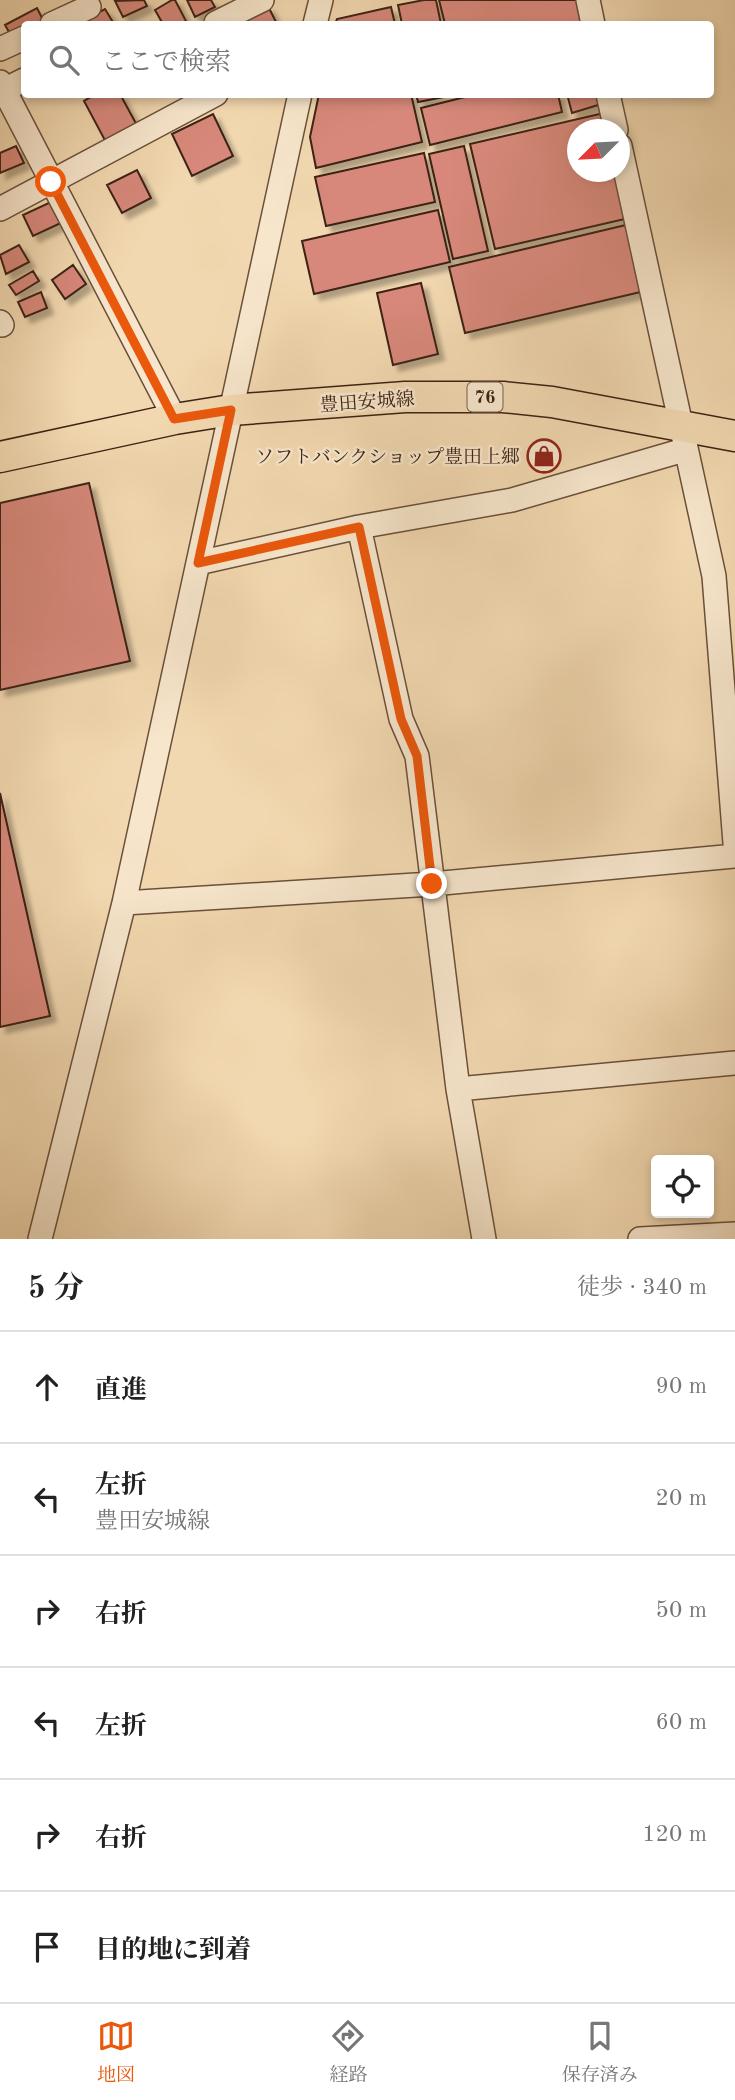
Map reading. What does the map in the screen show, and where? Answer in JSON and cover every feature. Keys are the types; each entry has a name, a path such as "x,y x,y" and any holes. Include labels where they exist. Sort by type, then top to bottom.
{"main road":[{"name":"豊田安城線","path":"0,457 174,419 231,410 405,397 503,397 682,437 735,436"}],"street":[{"path":"220,21 262,0"},
{"path":"316,21 321,0"},
{"path":"588,0 592,21"},
{"path":"59,21 89,7"},
{"path":"0,50 21,40"},
{"path":"10,84 51,182 174,419"},
{"path":"0,209 208,98"},
{"path":"40,1239 124,903 299,98"},
{"path":"609,98 614,119"},
{"path":"628,182 714,576 730,703 735,844"},
{"path":"198,563 359,527 512,500 682,437"},
{"path":"359,527 401,719 417,756 458,1089 484,1239"},
{"path":"124,903 432,884 735,856"},
{"path":"458,1089 735,1063"},
{"path":"640,1239 735,1234"}],"building":[{"path":"144,0 147,6 123,17 115,1"},
{"path":"175,0 186,21 161,21 155,10"},
{"path":"187,0 211,0 215,7 195,17"},
{"path":"436,0 440,21 401,21 398,5"},
{"path":"439,0 581,0 586,21 444,21"},
{"path":"268,6 276,21 239,21"},
{"path":"391,7 394,21 336,21"},
{"path":"37,8 44,21 21,21 21,34 13,39 5,25"},
{"path":"105,9 112,21 83,21"},
{"path":"89,98 122,98 139,129 108,146 84,101"},
{"path":"318,98 412,98 422,142 316,168 310,137"},
{"path":"417,98 439,98 418,102"},
{"path":"461,98 559,98 562,112 430,145 421,108"},
{"path":"568,98 607,98 608,102 572,113"},
{"path":"604,113 605,119 578,119"},
{"path":"213,114 233,156 192,176 172,134"},
{"path":"567,122 567,182 620,182 629,218 495,249 470,144"},
{"path":"16,146 24,163 0,173 0,153"},
{"path":"464,146 488,251 453,259 429,154"},
{"path":"424,153 435,202 326,226 315,177"},
{"path":"137,170 151,198 122,213 107,185"},
{"path":"53,201 63,222 33,236 23,215"},
{"path":"438,210 450,262 314,294 302,241"},
{"path":"630,224 645,291 465,333 449,267"},
{"path":"19,245 29,262 6,274 0,255"},
{"path":"73,265 86,284 65,299 52,280"},
{"path":"33,271 39,281 16,295 9,285"},
{"path":"421,283 438,354 393,365 377,293"},
{"path":"41,292 47,308 25,317 18,302"},
{"path":"89,483 130,661 0,690 0,503"},
{"path":"0,793 50,1016 0,1027"}],"place":[{"name":"ソフトバンクショップ豊田上郷","path":"544,456"}],"route":[{"path":"51,182 174,419 231,410 198,563 359,527 401,719 417,756 432,884"}]}
